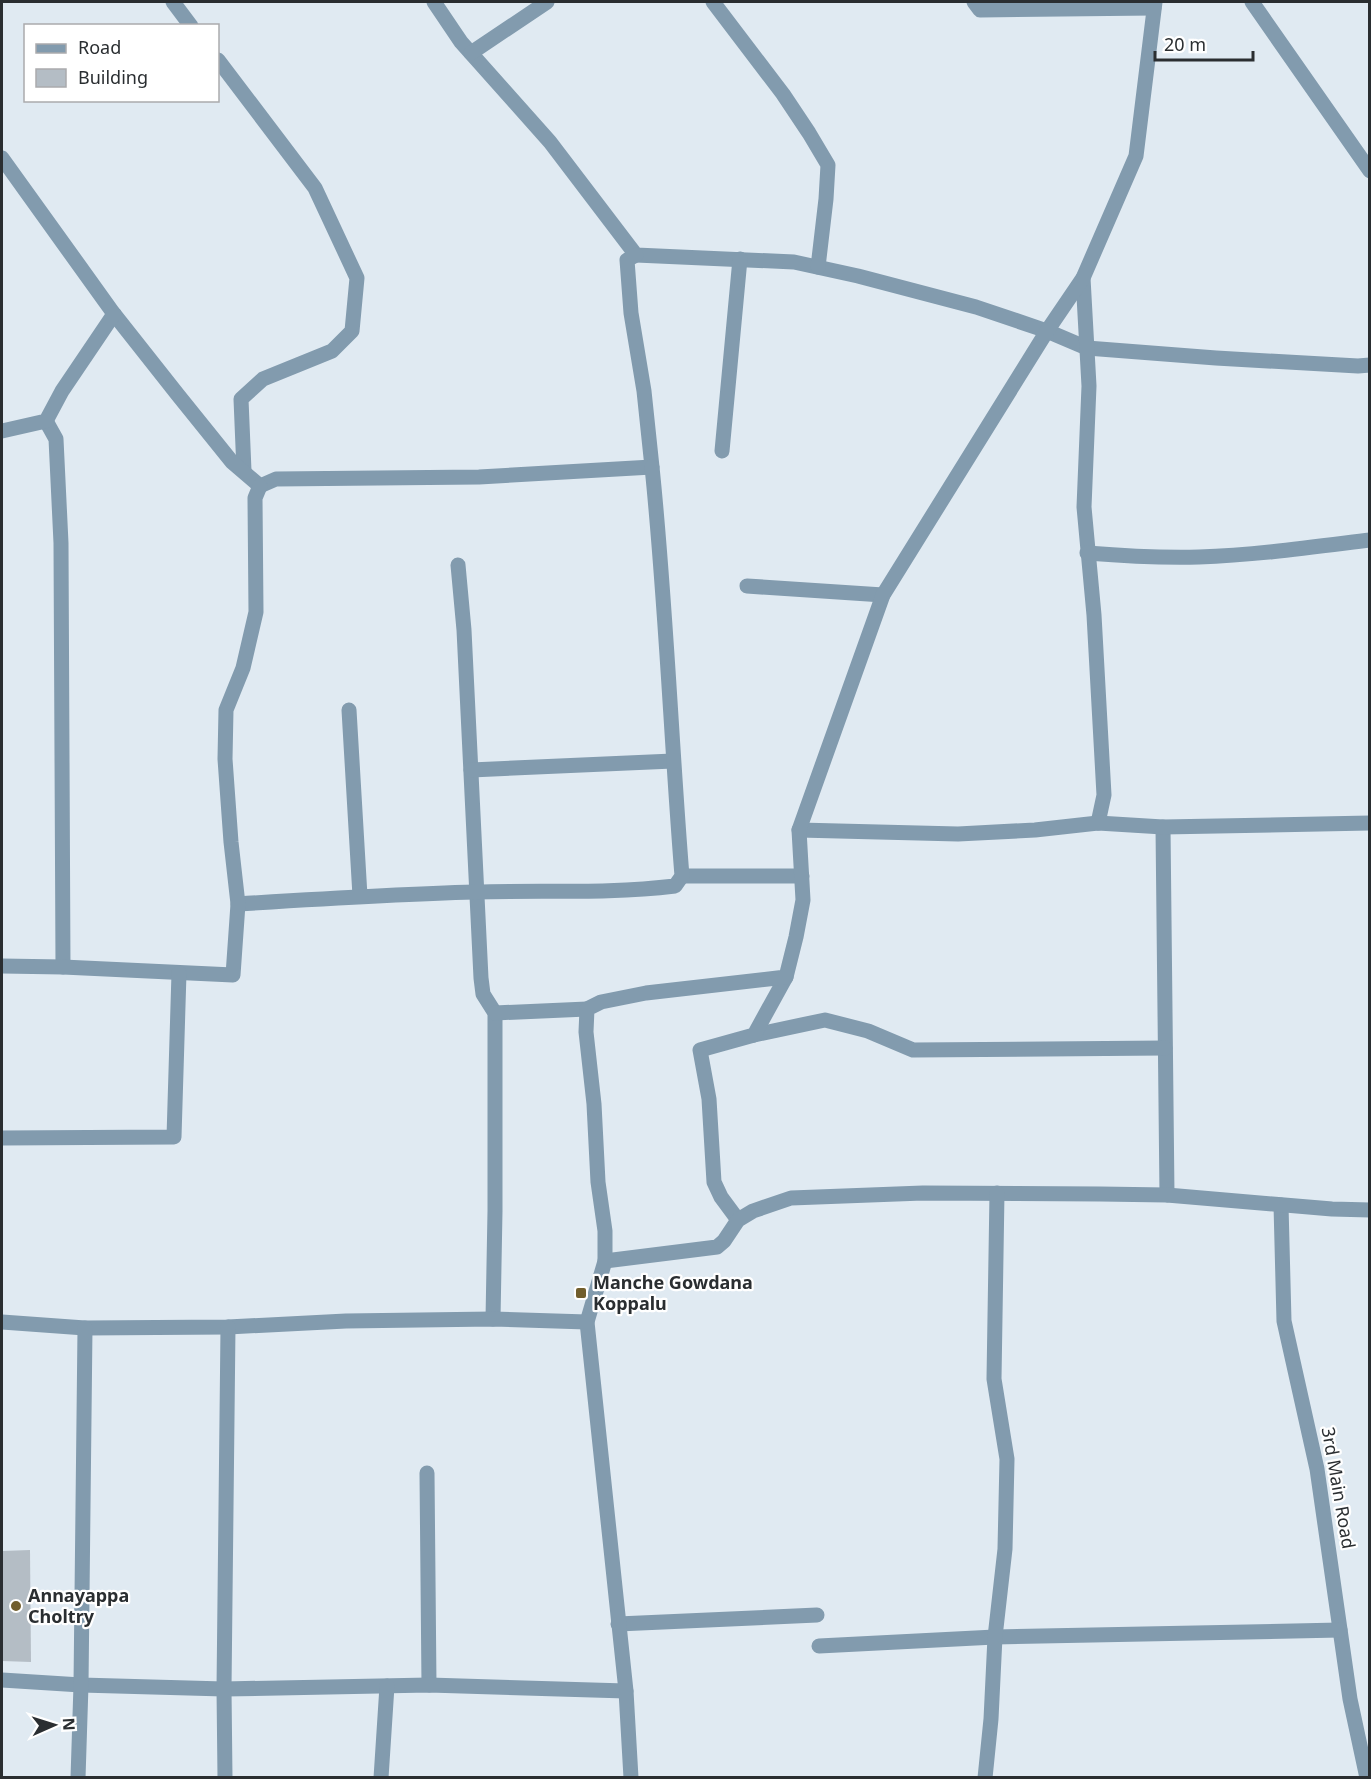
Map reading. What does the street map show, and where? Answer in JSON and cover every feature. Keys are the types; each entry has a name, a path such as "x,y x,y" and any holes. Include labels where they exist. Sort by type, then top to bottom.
{"street":[{"path":"173,2 190,24"},
{"path":"434,2 461,42 550,142 636,255"},
{"path":"471,53 547,2"},
{"path":"713,2 783,94 810,133 828,165 818,267"},
{"path":"754,1035 786,977 796,937 803,900 799,830 883,595 1083,278 1136,156 1155,5 980,9 975,2"},
{"path":"1252,2 1370,171"},
{"path":"219,61 315,188 357,278 352,331 332,351 263,379 241,399 244,471"},
{"path":"2,158 114,314 232,462 260,486"},
{"path":"238,904 360,896 646,889 675,886 682,876 660,548 644,391 631,313 627,260 636,255 794,262 976,307 1087,348 1216,358 1370,365"},
{"path":"722,451 740,259"},
{"path":"1083,278 1089,386 1084,507 1094,615 1104,795 1098,823"},
{"path":"2,431 46,421 62,391 114,314"},
{"path":"46,421 56,439 61,543 63,967"},
{"path":"2,966 233,975 238,904 225,759 226,710 243,668 256,612 255,498 260,486 276,478 479,477 652,467"},
{"path":"1087,553 1138,557 1199,557 1286,551 1370,540"},
{"path":"458,565 464,630 483,994 495,1013 493,1319"},
{"path":"747,586 883,595"},
{"path":"349,710 360,896"},
{"path":"471,770 673,761"},
{"path":"799,830 958,834 1035,830 1098,823 1163,827 1370,823"},
{"path":"1163,827 1167,1195"},
{"path":"682,876 802,876"},
{"path":"2,1138 174,1137 179,973"},
{"path":"495,1013 587,1009 601,1002 646,993 786,977"},
{"path":"587,1009 586,1032 594,1104 598,1182 605,1231 605,1261 587,1322 626,1691 631,1778"},
{"path":"738,1221 721,1197 714,1182 709,1100 700,1050 754,1035 825,1020 868,1031 913,1050 1165,1047"},
{"path":"605,1261 717,1247 738,1221 753,1211 791,1198 922,1193 1167,1195 1332,1209 1370,1210"},
{"path":"985,1778 991,1719 995,1637 1005,1549 1007,1459 994,1379 997,1193"},
{"name":"3rd Main Road","path":"1281,1205 1284,1321 1317,1469 1350,1699 1367,1778"},
{"path":"2,1322 85,1328 228,1327 346,1321 493,1319 587,1322"},
{"path":"225,1778 228,1327"},
{"path":"78,1778 85,1328"},
{"path":"427,1473 429,1685"},
{"path":"618,1624 817,1615"},
{"path":"819,1646 995,1637 1340,1630"},
{"path":"2,1680 224,1689 429,1685 626,1691"},
{"path":"381,1778 387,1686"}],"building":[{"name":"Annayappa Choltry","path":"30,1550 31,1662 2,1661 2,1551"}],"place":[{"name":"Manche Gowdana Koppalu","path":"581,1293"},
{"name":"Annayappa Choltry","path":"16,1606"}]}
